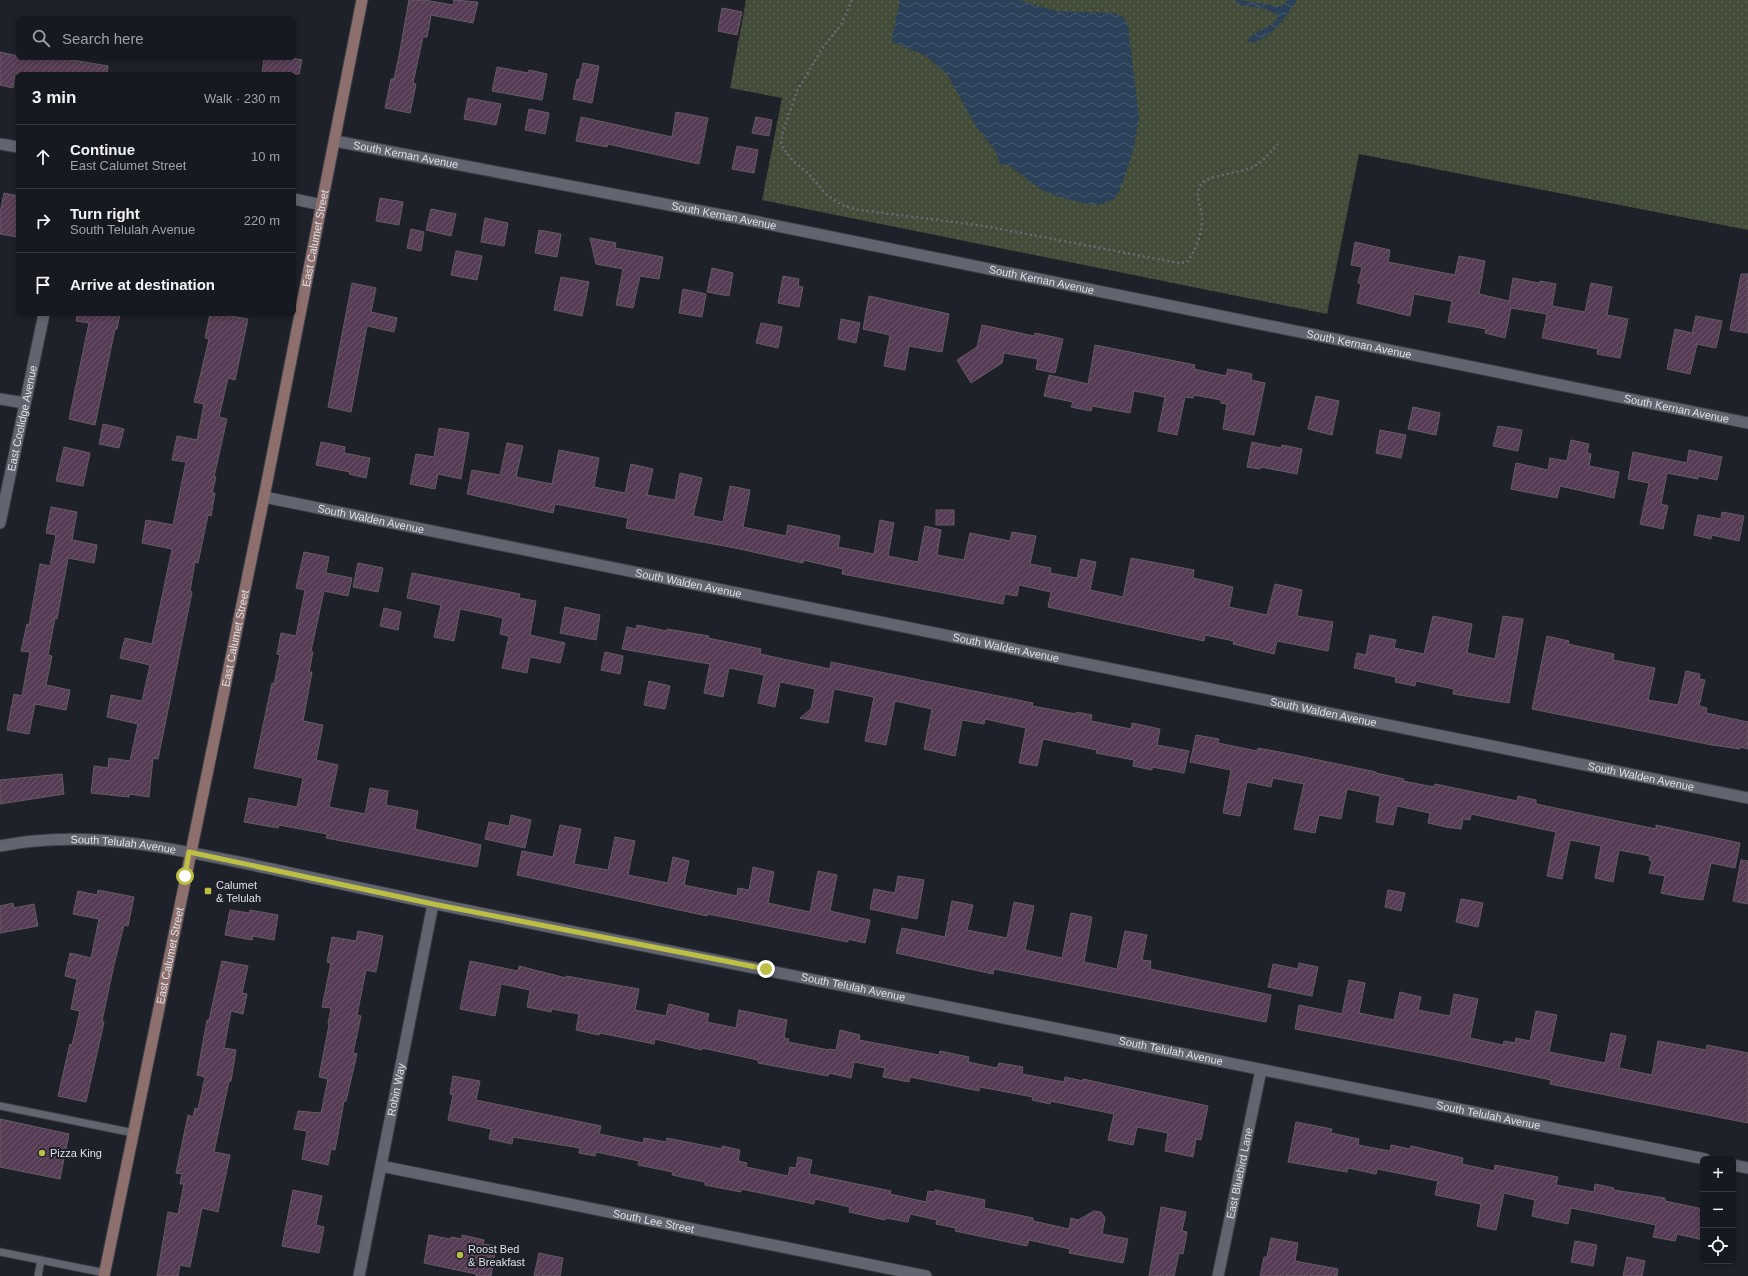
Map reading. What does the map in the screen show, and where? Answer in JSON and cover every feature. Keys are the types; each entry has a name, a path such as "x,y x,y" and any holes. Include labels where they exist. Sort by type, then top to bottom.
{"main road":[{"name":"East Calumet Street","path":"104,1275 134,1133 189,852 264,498 362,0"}],"street":[{"name":"South Kernan Avenue","path":"335,141 758,222 1748,423"},
{"path":"0,144 16,147"},
{"path":"296,199 322,205"},
{"name":"East Coolidge Avenue","path":"0,523 44,316"},
{"path":"0,399 25,403"},
{"name":"South Walden Avenue","path":"264,498 1748,798"},
{"name":"South Telulah Avenue","path":"0,846 41,840 90,839 189,852 433,904 766,969 1700,1158"},
{"name":"Robin Way","path":"359,1276 433,904"},
{"name":"East Bluebird Lane","path":"1218,1276 1261,1070"},
{"name":"South Lee Street","path":"381,1166 926,1276"},
{"path":"1736,1166 1748,1168"}],"lane":[{"path":"0,1106 134,1133"},
{"path":"0,1252 104,1275"},
{"path":"38,1276 41,1260"}],"path":[{"path":"852,0 842,23 822,49 796,91 781,139 781,144 793,161 808,173 827,195 842,205 882,214 985,226 1179,263 1187,262 1192,256 1202,229 1202,217 1198,198 1199,188 1203,182 1216,176 1233,174 1252,167 1266,158 1278,144"}],"green space":[{"path":"746,0 1748,0 1748,230 1359,154 1327,314 762,200 782,98 730,88"}],"water":[{"path":"900,0 1019,0 1055,11 1115,13 1123,17 1128,25 1139,118 1133,152 1120,189 1114,199 1099,205 1083,203 1057,196 1040,189 1009,165 1000,164 995,150 977,128 947,74 926,56 893,42 892,38"},
{"path":"1239,0 1282,6 1288,0 1297,0 1273,31 1253,43 1247,41 1250,37 1277,20 1279,15 1265,9 1236,4 1235,1"}],"building":[{"path":"409,0 424,0 453,5 454,0 478,2 473,23 431,15 427,37 423,37 413,83 416,84 410,113 385,108 391,79 394,79"},
{"path":"722,8 742,12 737,35 718,31"},
{"path":"0,52 16,56 16,60 73,60 108,66 107,72 16,72 13,88 0,85"},
{"path":"264,60 302,60 299,74 296,74 296,72 262,72"},
{"path":"583,63 599,66 592,103 573,99 577,79 579,80"},
{"path":"497,67 528,73 529,70 547,74 542,100 492,91"},
{"path":"468,98 501,104 496,125 464,119"},
{"path":"529,109 549,113 545,134 525,130"},
{"path":"676,112 708,118 699,164 608,144 607,147 576,141 581,117 672,137"},
{"path":"756,117 772,120 769,136 752,133"},
{"path":"737,146 758,150 754,173 732,169"},
{"path":"4,193 16,196 16,237 0,234 0,213"},
{"path":"380,198 403,202 399,225 376,221"},
{"path":"431,209 456,214 451,236 426,230"},
{"path":"485,218 508,223 504,246 481,242"},
{"path":"411,229 424,232 421,251 407,248"},
{"path":"539,230 561,234 557,257 535,253"},
{"path":"590,238 616,243 615,248 663,257 659,279 640,276 633,308 616,305 623,269 596,264"},
{"path":"1355,242 1390,250 1388,262 1455,275 1459,256 1485,261 1479,294 1509,301 1513,278 1539,283 1540,281 1556,284 1552,306 1585,312 1591,283 1612,287 1607,315 1628,319 1620,358 1597,354 1598,349 1542,338 1547,314 1511,308 1505,338 1485,333 1486,329 1448,322 1452,301 1414,294 1410,316 1357,303 1361,284 1358,283 1362,267 1351,265"},
{"path":"456,251 482,256 477,280 451,275"},
{"path":"712,268 733,273 729,296 707,292"},
{"path":"1741,274 1748,274 1748,333 1730,330"},
{"path":"783,276 799,279 798,286 803,287 799,307 778,303"},
{"path":"561,277 589,282 582,316 554,310"},
{"path":"352,283 376,288 371,312 397,318 394,332 367,326 351,412 328,407"},
{"path":"683,289 706,294 702,317 679,313"},
{"path":"869,296 949,314 942,352 909,346 905,370 884,366 890,335 863,329"},
{"path":"77,316 120,316 117,329 115,329 95,425 69,419 89,323 76,321"},
{"path":"210,316 231,316 248,319 235,380 228,378 219,417 227,419 214,477 216,477 212,493 215,493 211,516 208,515 198,563 195,562 190,591 192,592 158,759 153,758 149,797 129,794 129,797 91,793 94,766 108,768 109,758 130,761 138,724 107,717 111,695 142,701 150,665 120,658 125,638 152,644 172,549 142,543 146,520 173,525 186,462 172,460 177,436 197,440 204,404 194,402 209,339 205,338"},
{"path":"1696,316 1722,321 1716,348 1697,344 1690,374 1667,369 1675,329 1692,333"},
{"path":"841,319 860,323 856,343 838,339"},
{"path":"761,323 782,327 778,348 756,343"},
{"path":"982,325 1034,336 1035,333 1063,339 1055,373 1036,369 1038,359 1004,353 1002,363 971,383 957,360 977,347"},
{"path":"1095,345 1195,365 1194,369 1226,376 1228,369 1252,374 1251,380 1265,383 1254,435 1223,429 1227,404 1221,403 1221,400 1194,395 1193,398 1185,397 1177,435 1158,431 1165,397 1134,391 1130,413 1092,406 1091,411 1071,407 1073,402 1044,396 1049,375 1088,384"},
{"path":"1316,396 1339,401 1332,435 1308,429"},
{"path":"1413,407 1440,413 1436,435 1408,429"},
{"path":"103,424 124,429 119,448 99,444"},
{"path":"1498,426 1522,430 1518,451 1493,446"},
{"path":"439,428 469,433 461,479 438,474 435,489 410,484 416,454 434,457"},
{"path":"1380,430 1406,435 1401,458 1376,453"},
{"path":"1571,440 1589,444 1587,453 1591,454 1589,466 1619,472 1614,498 1560,486 1557,498 1511,489 1516,463 1548,470 1550,458 1567,461"},
{"path":"321,442 345,447 344,453 370,458 366,478 349,474 350,472 316,465"},
{"path":"1252,442 1281,448 1282,445 1302,449 1297,474 1261,467 1260,469 1247,467"},
{"path":"507,443 523,446 516,477 552,484 559,450 599,458 594,487 625,493 631,464 653,469 647,495 675,500 680,473 702,478 693,516 723,522 730,486 750,490 743,527 786,536 788,525 840,536 838,547 874,554 880,520 894,523 888,556 918,562 925,526 941,530 937,555 964,560 970,533 1010,541 1012,532 1036,536 1030,564 1051,568 1050,573 1077,578 1081,559 1096,562 1090,590 1123,597 1131,558 1194,570 1193,578 1233,587 1229,607 1267,615 1275,584 1302,590 1297,616 1333,622 1328,651 1277,641 1274,654 1233,644 1234,641 1205,635 1204,641 1048,607 1051,592 1019,585 1017,596 1005,594 1003,604 842,574 843,569 803,560 803,563 735,548 626,528 628,518 555,504 553,513 467,494 472,470 500,475"},
{"path":"64,447 90,453 83,486 56,481"},
{"path":"1689,450 1722,457 1717,480 1698,476 1698,479 1667,473 1661,504 1668,506 1663,529 1640,524 1649,483 1628,479 1633,452 1687,463"},
{"path":"51,507 77,512 72,540 97,545 94,563 68,558 57,619 55,618 48,655 52,656 46,685 70,690 66,710 35,704 29,734 7,730 14,694 22,696 30,652 21,651 27,624 29,625 40,564 50,566 56,535 46,533"},
{"path":"936,510 954,510 954,525 936,525"},
{"path":"1722,512 1744,516 1739,541 1712,535 1711,539 1694,535 1698,515 1721,519"},
{"path":"304,552 329,557 326,573 352,578 348,596 324,591 311,651 313,652 309,672 312,672 303,721 323,725 316,760 338,765 329,807 365,814 370,788 388,791 386,805 418,811 415,829 481,845 477,867 326,838 327,834 279,825 278,828 244,822 249,798 297,807 303,778 254,768 272,683 274,684 280,655 277,654 281,633 296,636 305,590 296,588"},
{"path":"358,563 383,568 378,592 353,587"},
{"path":"412,573 520,594 519,598 536,601 530,635 565,643 560,663 530,657 527,673 502,668 509,636 500,634 503,618 494,616 460,609 454,641 434,637 441,605 407,598"},
{"path":"565,607 600,615 596,640 560,633"},
{"path":"384,608 401,612 398,630 380,626"},
{"path":"1433,616 1472,624 1467,653 1495,659 1503,616 1523,619 1509,703 1453,694 1454,689 1416,681 1415,686 1395,682 1396,677 1354,668 1357,653 1366,655 1370,635 1396,640 1394,648 1424,654"},
{"path":"637,625 667,631 667,629 709,636 708,638 761,649 760,654 830,669 831,662 1033,703 1032,706 1076,714 1076,712 1092,715 1091,721 1131,729 1132,723 1160,729 1157,745 1189,751 1184,773 1152,767 1152,770 1133,766 1134,760 1096,753 1097,750 1043,739 1037,766 1019,763 1026,728 985,719 984,724 962,720 955,756 924,749 932,709 895,701 886,745 865,741 874,697 834,689 828,723 800,718 811,709 815,689 780,682 775,707 758,703 764,675 729,668 723,697 704,693 710,664 622,649 627,627 636,629"},
{"path":"1547,636 1569,641 1568,644 1614,654 1613,660 1655,668 1648,700 1678,705 1686,671 1700,674 1699,679 1705,680 1699,706 1707,708 1706,713 1748,722 1748,749 1712,745 1532,709"},
{"path":"605,652 623,656 620,674 601,670"},
{"path":"649,681 670,686 665,709 644,705"},
{"path":"1196,735 1219,739 1218,743 1257,751 1258,748 1285,753 1376,772 1404,779 1403,781 1434,787 1435,784 1517,801 1518,796 1536,800 1536,804 1656,829 1656,825 1740,843 1735,868 1711,863 1703,900 1681,897 1661,893 1665,876 1649,873 1652,861 1649,860 1650,856 1619,850 1613,882 1595,878 1601,846 1570,840 1562,879 1547,876 1556,832 1471,814 1470,820 1463,819 1461,829 1446,827 1428,823 1430,813 1397,806 1393,825 1376,822 1380,796 1347,789 1341,819 1319,815 1315,833 1294,829 1304,784 1273,778 1271,787 1247,782 1240,816 1223,813 1231,770 1190,762"},
{"path":"62,774 64,794 0,804 0,780"},
{"path":"511,815 531,820 525,848 485,839 489,822 509,826"},
{"path":"560,825 581,829 574,864 608,870 615,837 635,841 628,875 668,883 673,857 689,861 684,885 737,896 738,888 749,890 753,867 774,872 768,903 810,912 818,871 837,875 830,911 870,920 865,943 848,939 848,942 708,914 707,916 517,875 522,851 553,857"},
{"path":"1741,860 1748,861 1748,904 1733,901"},
{"path":"898,876 924,880 917,919 870,909 874,889 895,893"},
{"path":"98,890 134,897 128,926 124,925 114,965 102,1021 104,1022 86,1102 58,1096 70,1044 72,1045 80,1011 71,1009 77,979 65,976 70,953 91,958 99,919 73,914 78,891 97,895"},
{"path":"1388,890 1405,893 1401,911 1385,907"},
{"path":"1461,899 1483,903 1478,927 1456,922"},
{"path":"952,901 973,905 967,930 1007,938 1014,902 1034,906 1025,950 1062,958 1071,913 1092,917 1084,962 1117,969 1125,931 1147,935 1142,960 1151,961 1150,969 1271,995 1266,1022 994,969 993,974 896,953 902,928 945,937"},
{"path":"13,903 14,908 34,904 38,926 0,933 0,906"},
{"path":"230,910 249,913 250,910 278,915 274,940 253,936 252,940 225,935"},
{"path":"358,931 383,936 376,972 366,970 357,1015 361,1016 353,1053 357,1054 346,1101 344,1101 335,1150 331,1149 328,1165 302,1159 307,1131 294,1129 298,1111 321,1113 328,1079 319,1077 331,1008 322,1007 331,963 327,962 332,937 356,941"},
{"path":"222,961 248,966 242,993 247,994 243,1014 231,1011 224,1048 236,1050 231,1081 229,1081 214,1152 230,1155 218,1212 202,1208 190,1267 180,1265 178,1276 157,1276 168,1212 178,1214 184,1184 180,1184 182,1174 176,1173 188,1115 193,1117 195,1108 198,1109 205,1077 197,1075 207,1020 209,1020"},
{"path":"470,961 518,971 519,966 566,978 566,976 639,989 635,1010 666,1016 669,1004 709,1014 707,1022 736,1028 739,1010 787,1020 784,1038 789,1039 788,1042 836,1050 840,1030 860,1035 859,1040 939,1055 940,1051 969,1057 968,1062 997,1068 999,1063 1023,1067 1022,1074 1064,1082 1065,1077 1083,1081 1083,1079 1208,1106 1201,1140 1196,1139 1193,1157 1165,1151 1168,1133 1137,1127 1133,1145 1108,1140 1114,1114 1050,1101 1050,1104 1032,1100 1033,1097 980,1087 979,1091 910,1077 909,1082 883,1077 885,1068 854,1062 851,1078 829,1073 828,1076 758,1063 758,1060 702,1048 702,1050 655,1039 654,1044 600,1033 599,1035 576,1030 579,1014 552,1009 551,1012 527,1007 530,990 501,984 495,1016 460,1009"},
{"path":"1299,963 1318,967 1312,996 1268,987 1273,964 1298,969"},
{"path":"1349,980 1365,983 1359,1013 1394,1020 1400,992 1421,997 1418,1010 1450,1016 1454,994 1478,999 1470,1038 1503,1045 1504,1041 1515,1043 1516,1038 1530,1041 1536,1011 1557,1015 1549,1052 1605,1063 1611,1033 1626,1036 1619,1068 1652,1075 1658,1041 1706,1050 1707,1045 1748,1053 1748,1123 1550,1084 1551,1080 1437,1056 1295,1029 1299,1005 1342,1014"},
{"path":"453,1076 480,1081 476,1100 601,1126 599,1134 643,1143 644,1138 666,1142 667,1138 722,1149 722,1146 740,1150 738,1161 747,1163 746,1167 788,1176 790,1167 796,1168 798,1157 812,1160 809,1174 891,1191 890,1194 926,1202 928,1191 935,1192 935,1190 985,1200 984,1208 1033,1218 1033,1221 1069,1229 1071,1218 1078,1220 1094,1211 1101,1212 1105,1218 1102,1234 1128,1239 1123,1263 1069,1253 1070,1249 1029,1240 1027,1246 955,1231 956,1228 936,1224 937,1220 910,1214 908,1222 886,1218 885,1220 849,1212 850,1207 815,1199 814,1204 741,1189 741,1192 705,1185 705,1182 672,1175 673,1172 638,1165 639,1161 596,1152 595,1156 579,1153 580,1148 513,1137 512,1144 489,1139 491,1129 448,1120 453,1095 450,1094"},
{"path":"0,1119 69,1134 60,1179 0,1167"},
{"path":"1296,1122 1332,1129 1331,1133 1359,1139 1358,1145 1390,1151 1391,1145 1410,1149 1411,1146 1463,1158 1462,1164 1494,1171 1495,1165 1558,1177 1556,1185 1594,1192 1595,1184 1614,1188 1613,1190 1665,1198 1665,1201 1700,1208 1700,1239 1677,1234 1675,1241 1653,1237 1656,1225 1571,1208 1568,1224 1532,1216 1535,1200 1504,1193 1496,1230 1477,1226 1481,1204 1435,1195 1438,1181 1377,1169 1376,1174 1348,1168 1347,1172 1288,1162"},
{"path":"293,1190 322,1196 316,1225 324,1227 319,1253 282,1246"},
{"path":"1161,1207 1186,1212 1182,1231 1187,1232 1183,1254 1179,1253 1174,1276 1149,1276"},
{"name":"Roost Bed & Breakfast","path":"429,1235 450,1239 451,1237 462,1239 462,1235 484,1240 483,1244 496,1246 491,1276 476,1276 476,1274 424,1263"},
{"path":"1271,1238 1298,1243 1295,1261 1338,1269 1337,1276 1260,1276 1264,1257 1267,1257"},
{"path":"1575,1241 1597,1245 1593,1266 1571,1262"},
{"path":"539,1253 563,1258 560,1276 534,1276"},
{"path":"1627,1257 1645,1261 1642,1276 1623,1276"}],"place":[{"name":"Calumet & Telulah","path":"208,891"},
{"name":"Pizza King","path":"42,1153"},
{"name":"Roost Bed & Breakfast","path":"460,1255"}],"route":[{"path":"185,876 189,852 433,904 766,969"}]}
